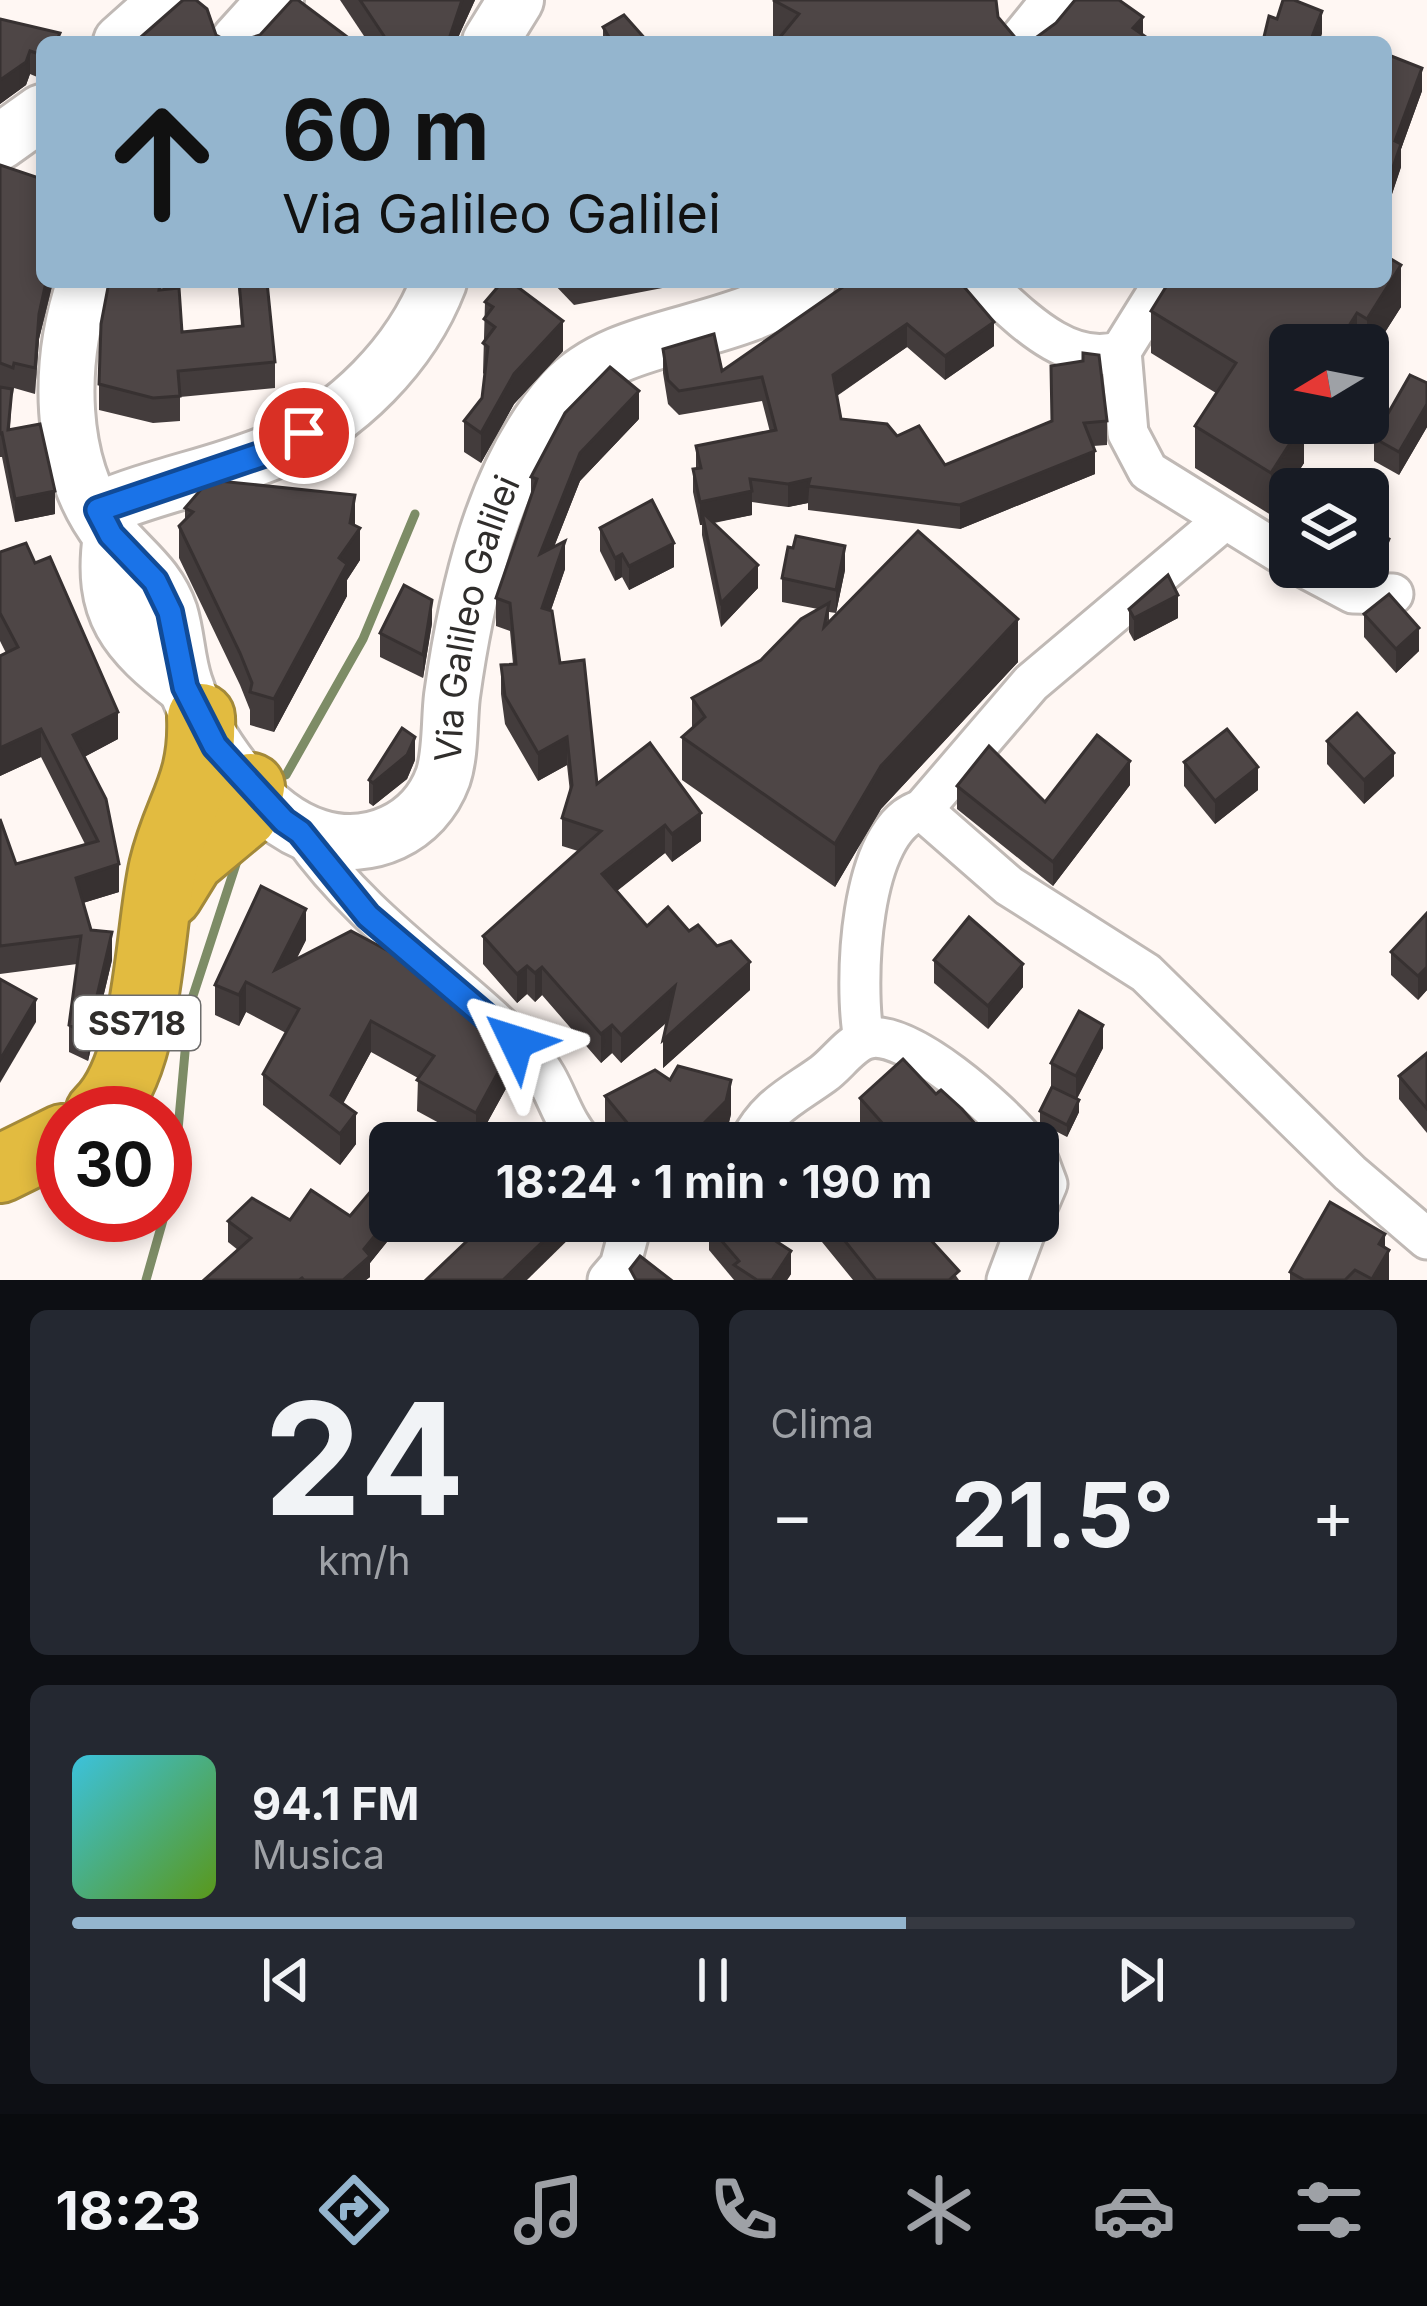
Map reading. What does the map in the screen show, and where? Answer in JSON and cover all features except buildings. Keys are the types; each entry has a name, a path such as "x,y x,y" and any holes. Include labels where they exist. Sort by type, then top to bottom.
{"highway":[{"path":"176,674 200,766 251,804"},
{"name":"SS718","path":"119,1086 141,1009 153,924 190,860 251,804"},
{"path":"0,1168 36,1151"}],"main road":[{"path":"128,36 168,0"},
{"path":"243,36 276,0"},
{"path":"494,36 516,0"},
{"path":"1032,36 1061,0"},
{"path":"0,142 36,116"},
{"path":"83,288 65,354 70,440 113,544 170,612 176,674"},
{"path":"113,544 333,416 387,369 435,288"},
{"name":"Via Galileo Galilei","path":"251,804 346,843 402,830 420,814 443,776 464,630 482,554 528,442 563,392 609,358 753,317 799,288"}],"street":[{"path":"989,288 1041,335 1088,354 1120,350"},
{"path":"1160,288 1120,350 1135,454 1162,482 1269,547"},
{"path":"864,1039 857,983 864,918 896,828 909,813 922,810 1031,683 1223,521"},
{"path":"1344,588 1353,593 1393,594"},
{"path":"251,804 368,916 537,1062 566,1122"},
{"path":"922,810 1010,886 1146,973 1350,1173 1427,1238"},
{"path":"764,1122 781,1099 821,1076 864,1039 892,1038 913,1048 1009,1122"},
{"path":"608,1280 620,1266 626,1242"},
{"path":"1007,1280 1021,1242"}],"waterway":[{"path":"286,775 363,639 415,514"},
{"path":"146,1280 173,1185 189,1008 237,861"}],"route":[{"path":"304,433 275,450 98,510 111,535 139,559 155,581 170,612 185,687 215,746 284,821 300,832 368,916 516,1042"}]}
